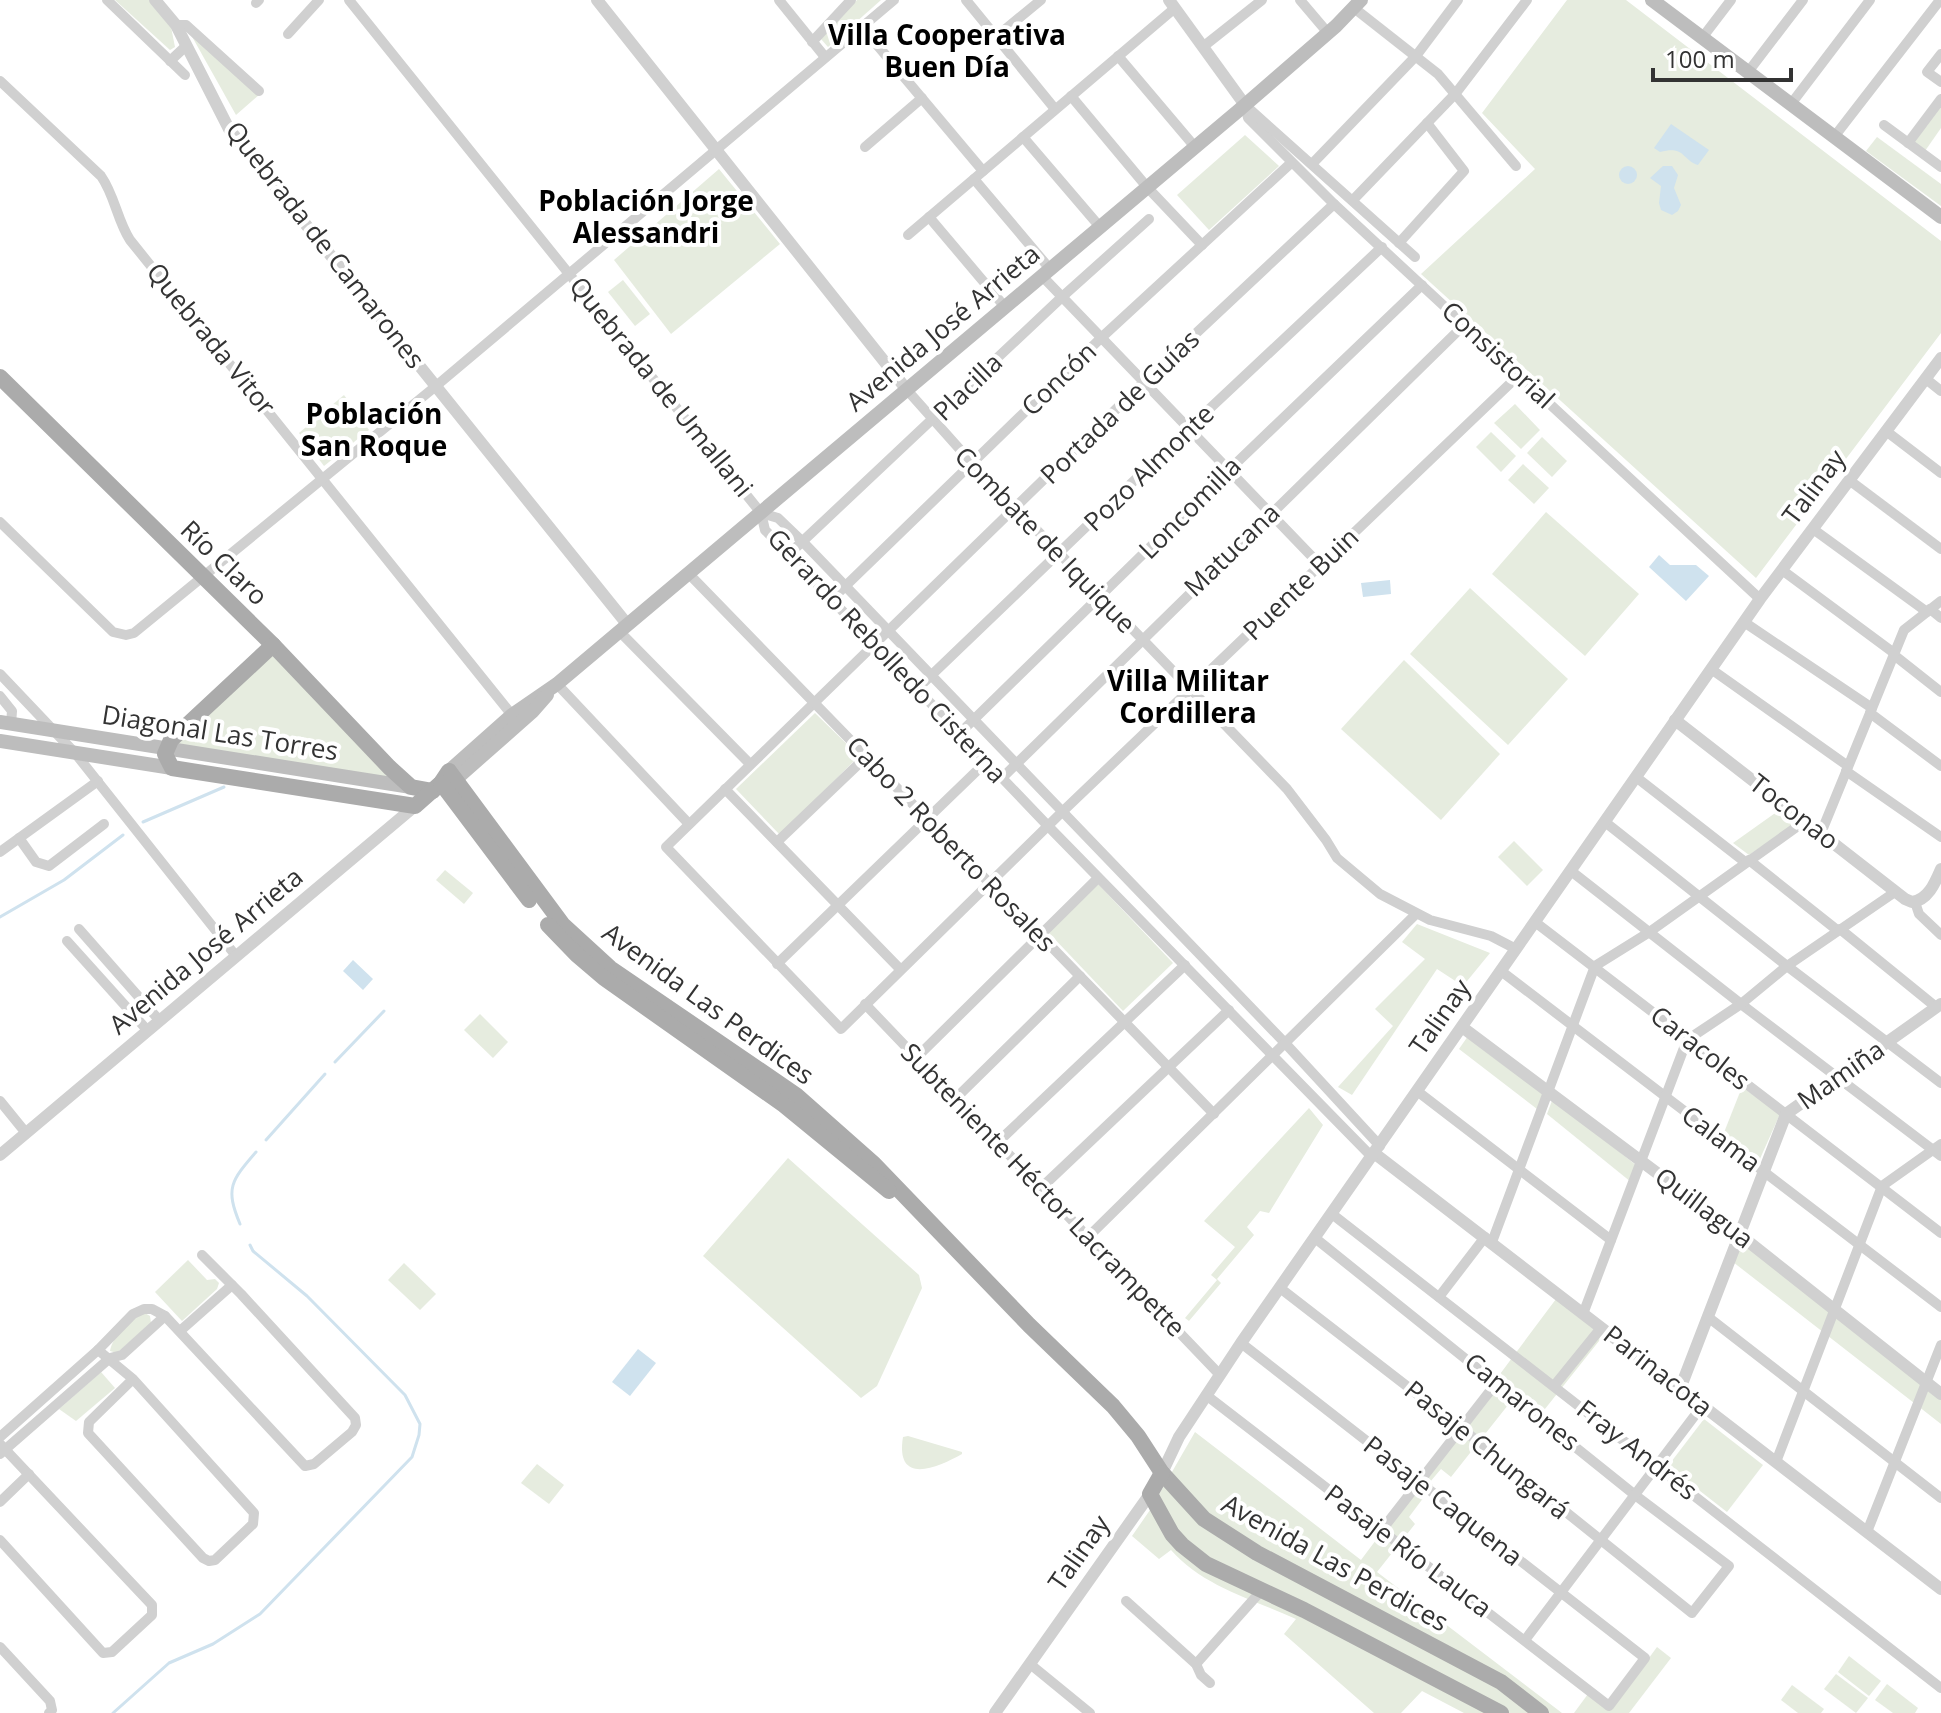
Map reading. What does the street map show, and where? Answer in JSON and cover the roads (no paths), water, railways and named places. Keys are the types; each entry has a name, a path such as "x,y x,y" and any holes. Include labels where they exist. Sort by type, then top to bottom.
{"main road":[{"path":"1656,1 1941,217"},
{"name":"Avenida José Arrieta","path":"415,806 533,711 554,686 1245,105 1358,4"},
{"name":"Río Claro","path":"0,377 273,645 411,787"},
{"path":"172,768 166,759 166,747 273,645"},
{"name":"Avenida José Arrieta","path":"445,781 512,715 554,686"},
{"name":"Diagonal Las Torres","path":"3,723 411,787 445,781"},
{"name":"Diagonal Las Torres","path":"0,741 415,806"},
{"name":"Avenida Las Perdices","path":"445,781 585,946 610,968 752,1063 824,1118 874,1164 927,1222 1113,1406 1138,1436 1162,1473 1204,1519 1227,1536 1501,1682 1541,1713"},
{"name":"Talinay","path":"1150,1494 1162,1473"},
{"name":"Avenida Las Perdices","path":"1150,1494 1172,1534 1190,1552 1219,1572 1304,1610 1501,1713"}],"street":[{"path":"107,0 185,75"},
{"name":"Quebrada de Camarones","path":"155,0 176,25 229,129 436,386 623,627"},
{"path":"288,34 319,0"},
{"name":"Quebrada de Umallani","path":"349,0 761,513"},
{"path":"597,0 907,390"},
{"path":"779,0 825,57"},
{"path":"812,42 851,0"},
{"path":"0,522 106,626 119,635 134,633 436,386 894,0"},
{"path":"966,0 1055,109"},
{"path":"997,36 1041,0"},
{"path":"1204,46 1262,0"},
{"path":"1300,0 1328,33"},
{"path":"1312,164 1416,56 1458,0"},
{"path":"1353,200 1456,93 1527,0"},
{"path":"1702,38 1731,0"},
{"path":"1748,72 1803,0"},
{"path":"1791,104 1870,0"},
{"path":"1834,137 1940,0"},
{"path":"908,235 1118,56 1172,4 1245,105 1415,257"},
{"path":"1358,4 1438,74 1516,166"},
{"name":"Quebrada de Camarones","path":"176,25 186,25 259,91"},
{"path":"862,27 983,171"},
{"path":"170,61 186,46"},
{"path":"1941,54 1927,72 1941,82"},
{"path":"1118,56 1195,147"},
{"name":"Quebrada Vitor","path":"0,81 101,176 110,190 121,224 130,240 512,715"},
{"path":"1071,96 1147,187 1202,245"},
{"path":"865,147 922,98"},
{"path":"1908,143 1941,99"},
{"name":"Consistorial","path":"1245,105 1248,118 1291,163 1760,599"},
{"path":"1399,243 1464,171 1427,123"},
{"path":"1884,125 1941,167"},
{"path":"1023,137 1100,227"},
{"name":"Concón","path":"831,600 1101,338 1291,163"},
{"path":"974,179 1062,297 1321,566"},
{"name":"Portada de Guías","path":"777,964 666,847 1144,382 1334,204"},
{"path":"929,217 1005,307"},
{"name":"Placilla","path":"788,555 1149,219"},
{"name":"Pozo Almonte","path":"917,689 1382,247"},
{"name":"Loncomilla","path":"959,734 1422,285"},
{"name":"Matucana","path":"1002,778 1465,324"},
{"name":"Talinay","path":"1162,1473 1179,1437 1241,1343 1675,720 1760,599 1941,358"},
{"name":"Puente Buin","path":"777,964 841,1029 1061,813 1519,375"},
{"path":"1926,379 1941,391"},
{"name":"Combate de Iquique","path":"907,390 932,422 1287,789 1337,858 1380,894 1416,914 1491,936 1516,949"},
{"path":"1886,431 1941,473"},
{"path":"1849,480 1941,549"},
{"name":"Gerardo Rebolledo Cisterna","path":"761,513 778,518 803,542 1285,1043 1375,1152 1272,1055 959,734 765,530 761,513"},
{"path":"1813,529 1941,618"},
{"path":"1782,570 1941,692"},
{"name":"Cabo 2 Roberto Rosales","path":"688,573 1214,1114"},
{"path":"1821,833 1904,630 1941,601"},
{"path":"1744,622 1871,711 1941,766"},
{"path":"623,627 750,764"},
{"path":"1711,669 1941,837"},
{"path":"0,674 57,731 236,956"},
{"path":"554,686 689,824"},
{"path":"0,696 12,711 3,723"},
{"name":"Toconao","path":"1675,720 1895,892 1914,902 1919,914 1941,935"},
{"path":"777,842 866,757"},
{"path":"777,964 986,762"},
{"path":"1636,777 1939,1006"},
{"path":"0,852 98,781"},
{"path":"725,789 900,969"},
{"name":"Avenida José Arrieta","path":"0,1155 415,806"},
{"path":"1439,1297 1489,1239 1519,1170 1595,966 1648,933 1805,821"},
{"path":"1605,822 1941,1083"},
{"path":"19,838 36,862 49,866 104,824"},
{"path":"1914,902 1928,893 1941,869"},
{"path":"1571,871 1837,1078 1938,1150 1882,1186 1776,1462"},
{"path":"917,1057 1098,878"},
{"path":"1583,1314 1687,1040 1895,892"},
{"path":"1088,1237 1416,914"},
{"name":"Caracoles","path":"1535,922 1941,1233"},
{"path":"79,929 160,1021"},
{"path":"67,941 148,1031"},
{"path":"998,1142 1185,965"},
{"name":"Calama","path":"1501,971 1941,1307"},
{"path":"956,1098 1080,976"},
{"name":"Subteniente Héctor Lacrampette","path":"865,1004 1220,1375"},
{"name":"Mamiña","path":"1680,1389 1786,1114 1939,1006"},
{"path":"1041,1188 1229,1010"},
{"name":"Quillagua","path":"1462,1027 1740,1235 1941,1394"},
{"path":"1417,1091 1611,1240"},
{"path":"0,1101 26,1133"},
{"name":"Parinacota","path":"1375,1152 1941,1589"},
{"name":"Fray Andrés","path":"1332,1214 1941,1688"},
{"name":"Camarones","path":"1315,1238 1635,1495 1729,1566 1692,1613"},
{"path":"0,1437 98,1350 133,1314 144,1309 152,1309 165,1316 305,1466 314,1464 352,1432 356,1425 355,1418 202,1255"},
{"path":"180,1331 232,1285"},
{"name":"Pasaje Chungará","path":"1280,1288 1692,1613"},
{"path":"0,1540 103,1653 112,1652 152,1615 152,1605 2,1449 110,1358 122,1355 165,1316"},
{"path":"1708,1317 1941,1498"},
{"path":"1554,1386 1601,1328"},
{"name":"Pasaje Caquena","path":"1241,1343 1645,1658 1609,1706"},
{"path":"1867,1532 1941,1345"},
{"path":"98,1350 133,1379 254,1513 253,1524 212,1561 203,1558 88,1433 89,1422 133,1379"},
{"path":"1381,1531 1497,1382"},
{"name":"Pasaje Río Lauca","path":"1206,1395 1609,1706"},
{"path":"1525,1640 1702,1406"},
{"path":"0,1502 29,1474"},
{"name":"Talinay","path":"995,1713 1150,1494"},
{"path":"1196,1664 1261,1591"},
{"path":"1126,1601 1196,1664 1201,1675 1210,1683"},
{"path":"0,1647 50,1701 52,1710 49,1713"},
{"path":"1030,1664 1090,1713"}],"water":[{"path":"1671,124 1709,150 1698,165 1674,150 1660,152 1654,148"},
{"path":"1628,166 1635,168 1635,182 1628,184 1621,182 1619,175 1621,168"},
{"path":"1663,166 1672,166 1678,175 1674,188 1681,205 1672,215 1661,210 1661,186 1650,178"},
{"path":"1659,555 1670,565 1696,565 1709,576 1686,601 1649,567"},
{"path":"1390,580 1391,594 1363,597 1361,583"},
{"path":"353,960 373,979 363,990 343,971"},
{"path":"638,1349 656,1363 630,1396 612,1382"}],"waterway":[{"path":"143,822 224,787"},
{"path":"0,917 64,880 123,835"},
{"path":"335,1062 384,1011"},
{"path":"266,1140 325,1074"},
{"path":"240,1224 233,1202 233,1185 256,1152"},
{"path":"113,1713 169,1663 213,1644 260,1614 412,1457 419,1435 420,1424 405,1395 307,1296 253,1251 250,1245"}],"district":[{"name":"Villa Cooperativa Buen Día","path":"947,51"},
{"name":"Población Jorge Alessandri","path":"646,217"},
{"name":"Población San Roque","path":"374,430"},
{"name":"Villa Militar Cordillera","path":"1188,697"}]}
